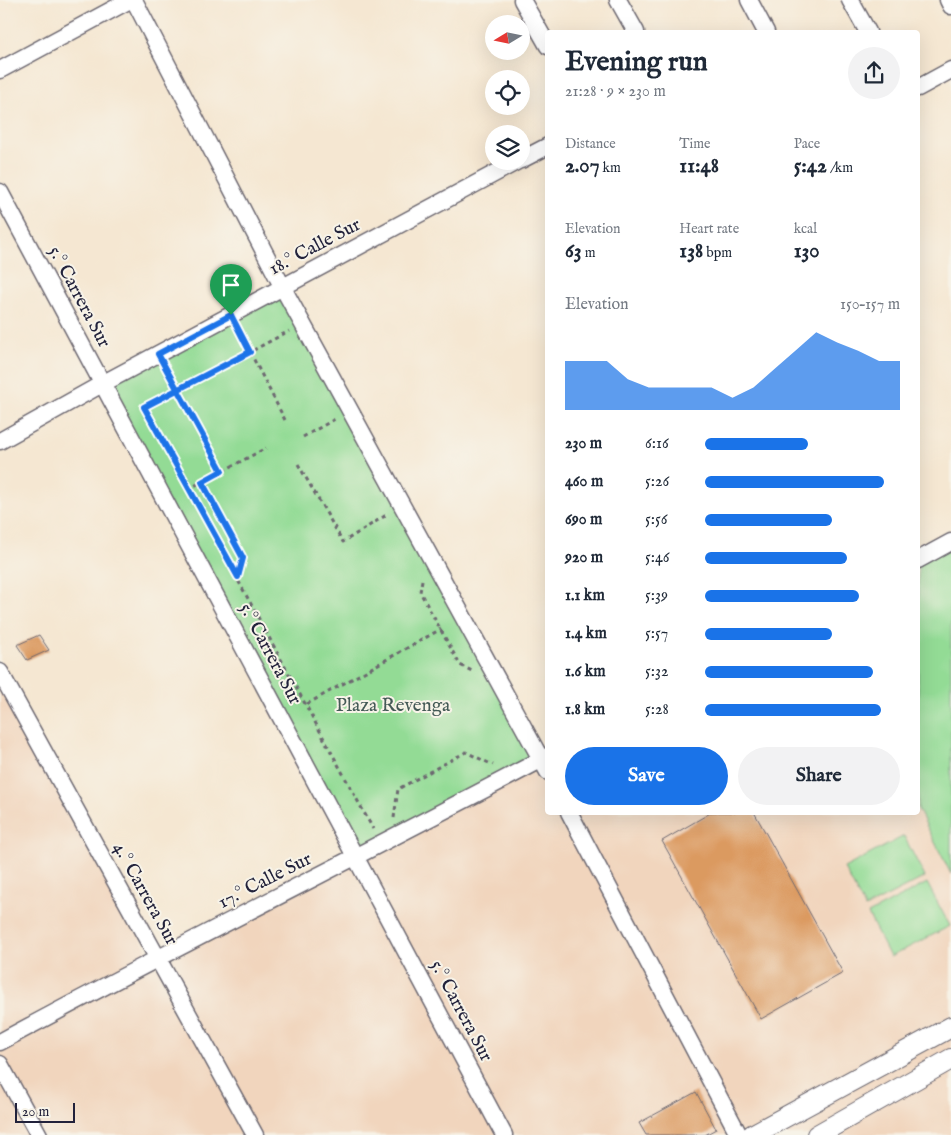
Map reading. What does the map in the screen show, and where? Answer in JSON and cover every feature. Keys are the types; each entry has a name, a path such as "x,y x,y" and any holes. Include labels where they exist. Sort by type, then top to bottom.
{"street":[{"path":"0,70 130,0"},
{"path":"134,0 283,288 545,763"},
{"path":"522,0 545,41"},
{"path":"618,0 635,30"},
{"path":"749,0 765,30"},
{"path":"850,0 867,30"},
{"path":"948,0 951,6"},
{"path":"920,87 951,70"},
{"name":"18.° Calle Sur","path":"530,155 545,148"},
{"name":"18.° Calle Sur","path":"0,442 102,384 501,170"},
{"name":"5.° Carrera Sur","path":"0,192 504,1135"},
{"path":"920,559 951,542"},
{"name":"4.° Carrera Sur","path":"0,672 255,1135"},
{"name":"17.° Calle Sur","path":"0,1042 157,957 545,763"},
{"path":"571,815 739,1135"},
{"path":"752,1135 951,1027"},
{"path":"817,1135 951,1059"},
{"path":"0,1064 39,1135"}],"path":[{"path":"231,315 285,420"},
{"path":"250,352 144,407 375,832 381,828"},
{"path":"158,354 222,471"},
{"path":"303,437 336,418"},
{"path":"188,489 266,448"},
{"path":"298,464 343,542 389,514"},
{"path":"202,482 243,558 238,577"},
{"path":"306,704 441,629"},
{"path":"388,824 394,820 398,789 406,784 466,752 495,766"}],"shaded area":[{"path":"951,549 951,1135 0,1135 0,681 156,966 545,762 545,815 920,815 920,566"}],"green space":[{"name":"Plaza Revenga","path":"281,292 539,758 357,855 106,386"},
{"path":"951,542 951,874 920,813 920,559"},
{"path":"904,836 925,877 865,908 844,868"},
{"path":"927,883 950,926 890,957 868,914"}],"building":[{"path":"39,635 49,650 27,660 17,645"},
{"path":"707,815 756,815 843,973 761,1019 662,841"},
{"path":"696,1092 716,1129 705,1135 646,1135 639,1123"}],"route":[{"path":"231,315 158,354 177,390 222,471 202,482 243,558 238,577 144,407 177,390 250,352 231,315"}]}
